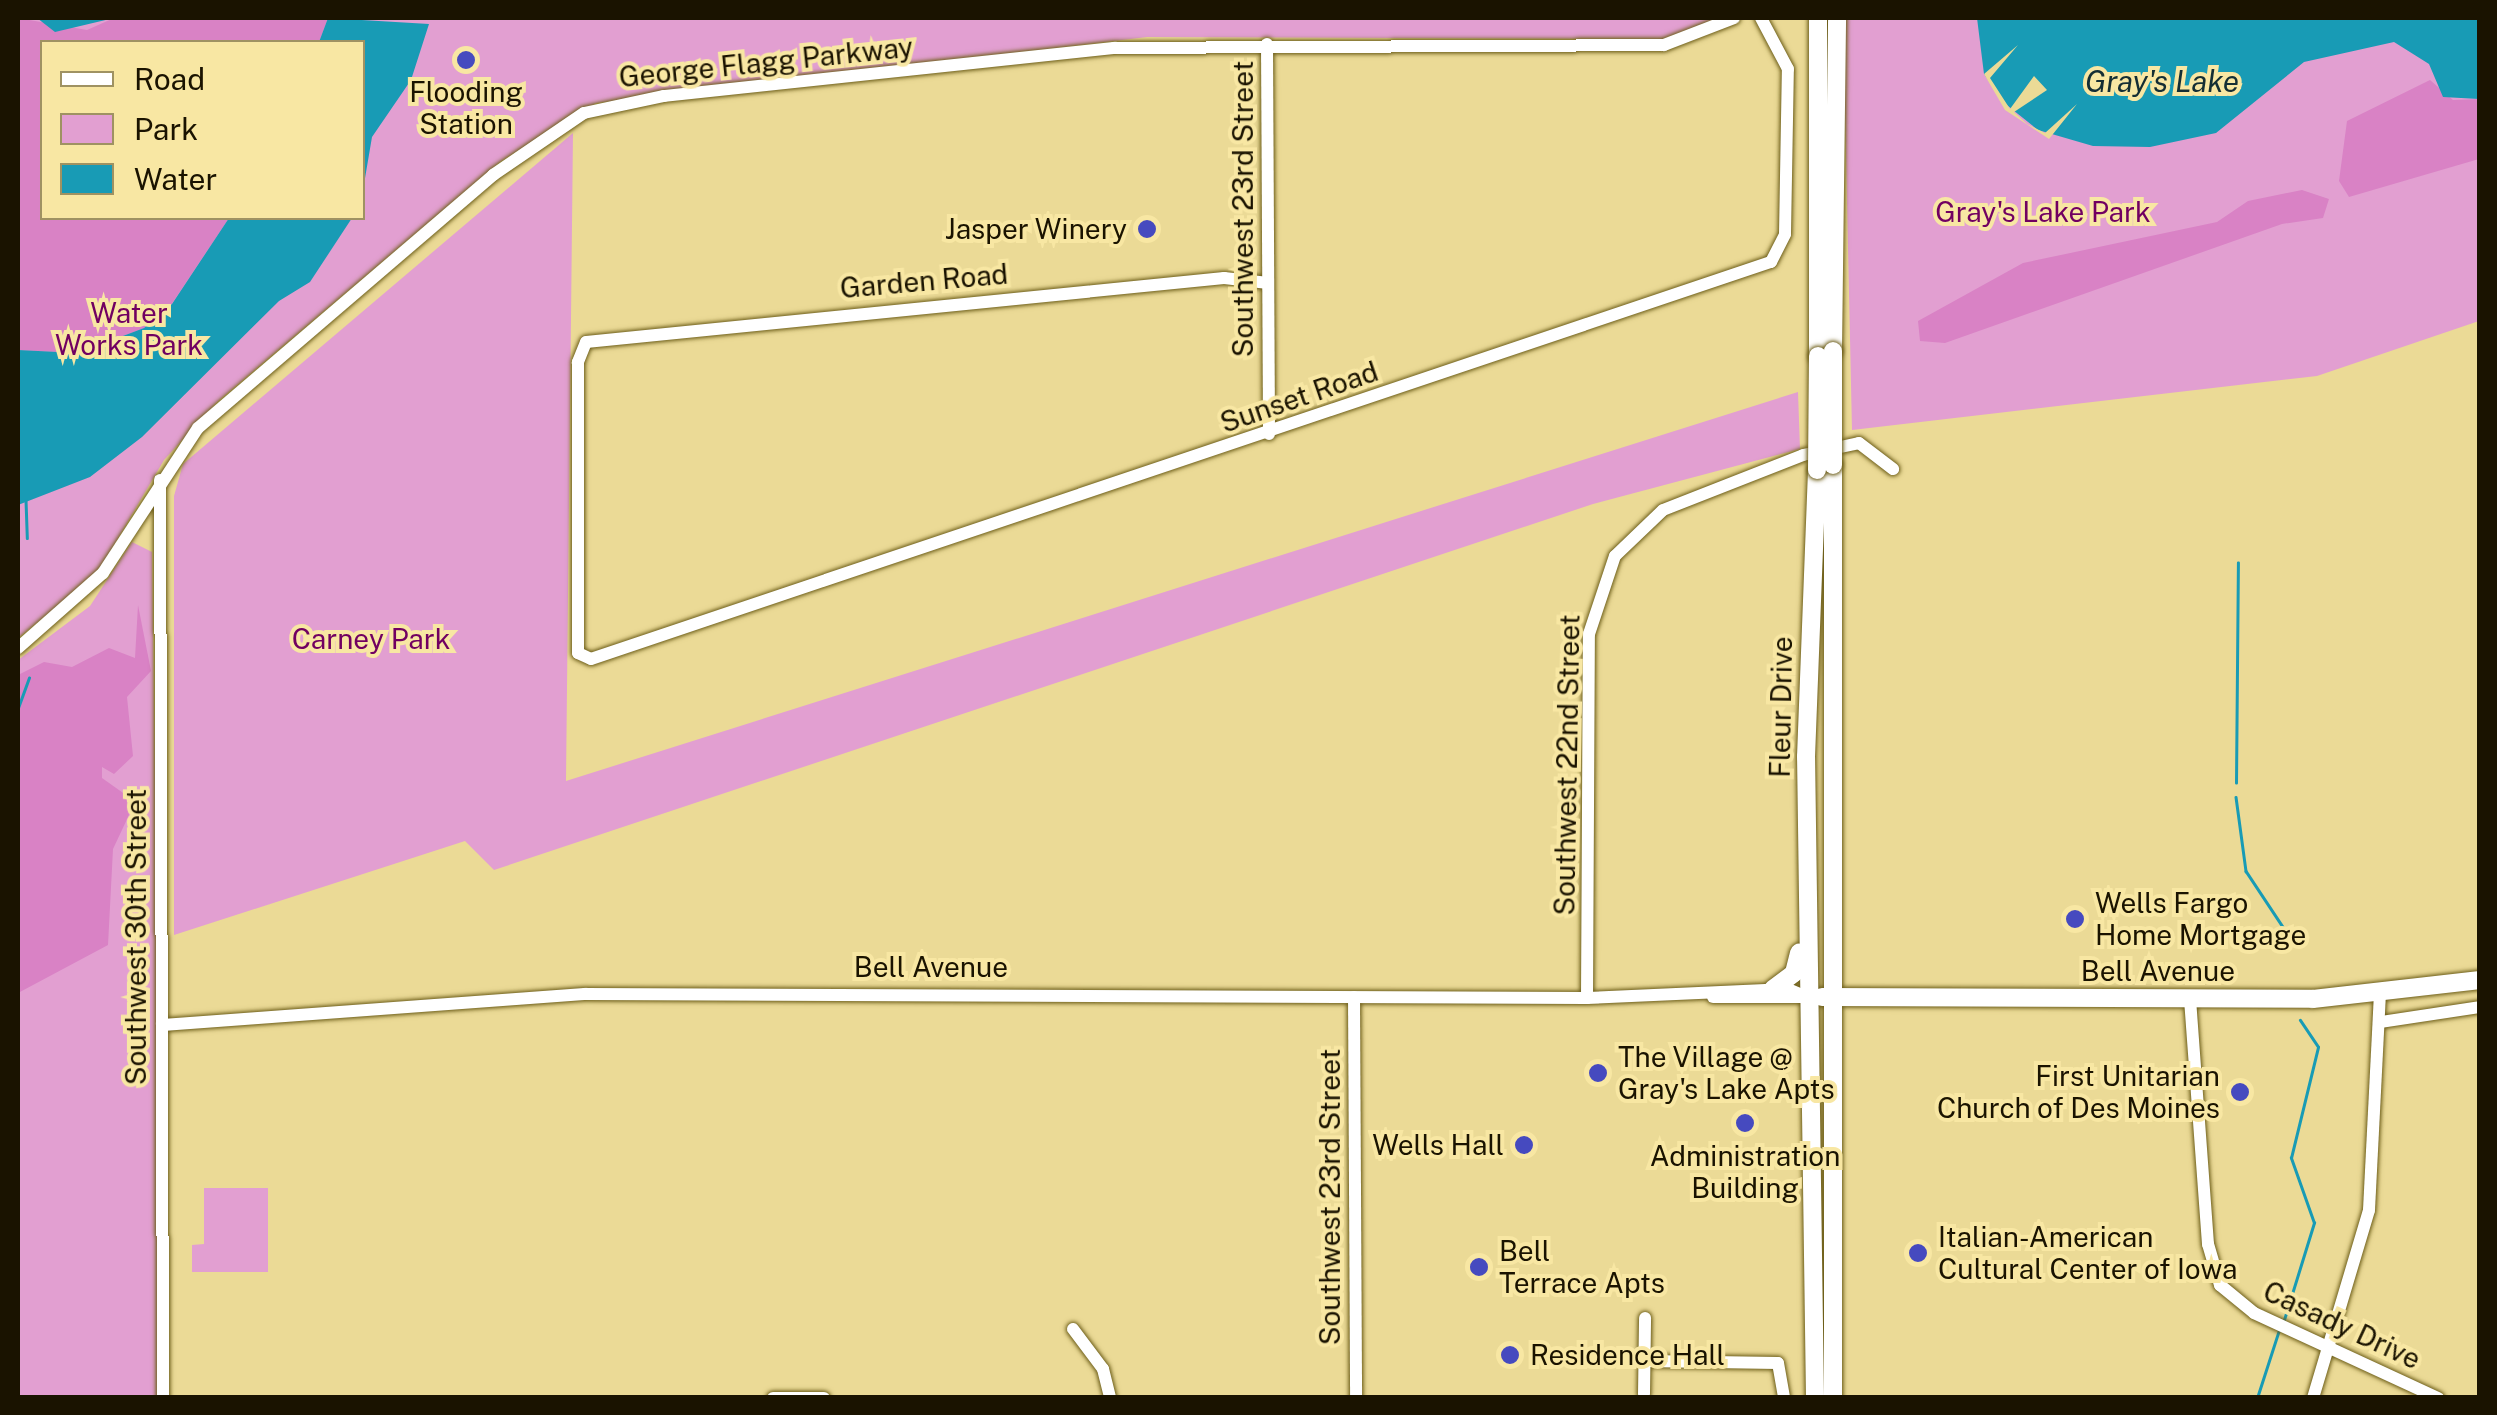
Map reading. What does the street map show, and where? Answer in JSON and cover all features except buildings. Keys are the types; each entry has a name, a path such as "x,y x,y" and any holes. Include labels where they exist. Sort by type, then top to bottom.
{"main road":[{"name":"Fleur Drive","path":"1818,18 1826,354"},
{"name":"Fleur Drive","path":"1832,1398 1825,467 1838,18"},
{"name":"Fleur Drive","path":"1815,1398 1806,903 1825,467"},
{"path":"1773,989 1798,965 1806,903"},
{"name":"Bell Avenue","path":"1806,996 2190,999 2380,994 2480,980"}],"street":[{"name":"George Flagg Parkway","path":"18,648 103,573 160,477 236,394 492,175 584,113 664,96 1114,48 1664,44 1734,18"},
{"name":"Sunset Road","path":"598,657 1771,262 1785,234 1788,69 1761,18"},
{"name":"Southwest 23rd Street","path":"1268,44 1268,434"},
{"name":"Garden Road","path":"598,657 576,646 586,342 1224,278 1268,283"},
{"name":"Southwest 22nd Street","path":"1587,998 1589,634 1616,556 1663,510 1820,450 1859,442 1893,468"},
{"name":"Southwest 30th Street","path":"160,477 163,1398"},
{"name":"Bell Avenue","path":"162,1025 585,994 1587,998 1773,989 1806,996"},
{"name":"Bell Avenue","path":"1700,994 1806,996"},
{"path":"2312,1398 2332,1348 2369,1210 2382,1022 2380,994"},
{"name":"Southwest 23rd Street","path":"1354,997 1356,1398"},
{"name":"Casady Drive","path":"2190,999 2213,1270 2228,1295 2277,1325 2438,1398"},
{"path":"2382,1022 2480,1007"},
{"path":"1644,1394 1645,1318"},
{"path":"1074,1329 1103,1369 1110,1398"},
{"path":"1645,1361 1778,1363 1784,1398"},
{"path":"772,1398 824,1398"}],"green space":[{"name":"Water Works Park","path":"18,18 1728,18 1674,39 1147,37 596,103 501,161 217,402 164,460 97,574 18,638"},
{"path":"18,18 87,30 114,18 328,18 320,40 40,40 40,220 228,220 171,305 144,328 78,353 18,350"},
{"name":"Gray's Lake Park","path":"1843,18 2479,18 2479,321 2317,376 1852,430"},
{"path":"2430,80 2453,100 2479,99 2479,159 2349,197 2339,181 2347,121"},
{"name":"Carney Park","path":"573,133 566,781 1798,392 1800,449 1593,504 494,870 465,841 174,935 174,496 183,464"},
{"path":"2302,190 2329,199 2323,218 2282,224 1945,343 1920,341 1918,321 2023,263 2217,222 2248,201"},
{"path":"132,542 152,552 163,1397 18,1398 18,660 90,606"},
{"path":"138,605 151,671 127,697 133,756 114,774 102,767 102,778 126,795 129,815 113,849 108,945 18,993 18,675 44,662 72,667 109,648 135,658"},
{"path":"204,1188 268,1188 268,1272 192,1272 192,1245 204,1244"}],"water":[{"path":"37,18 114,18 55,32"},
{"path":"328,18 429,24 411,80 372,137 365,178 365,40 320,40"},
{"name":"Gray's Lake","path":"1977,18 2479,18 2479,99 2443,97 2429,64 2394,42 2304,62 2216,133 2150,147 2093,146 2038,130 2003,102 1984,74"},
{"path":"228,220 351,220 310,282 279,301 142,437 90,477 18,505 18,350 78,353 144,328 172,304"}],"pier":[{"path":"2018,45 1990,78 2010,109 2034,76 2047,90 2014,112 2027,124 2045,133 2077,104 2049,139 2005,110 1984,74"}],"waterway":[{"path":"26,500 27,538"},
{"path":"2236,783 2238,563"},
{"path":"18,708 29,678"},
{"path":"2236,797 2246,871 2289,936"},
{"path":"2283,1323 2314,1223 2291,1158 2318,1047 2300,1020"},
{"path":"2258,1395 2279,1330"}],"place":[{"name":"Flooding Station","path":"466,60"},
{"name":"Jasper Winery","path":"1147,229"},
{"name":"Wells Fargo Home Mortgage","path":"2075,919"},
{"name":"The Village @ Gray's Lake Apts","path":"1598,1073"},
{"name":"First Unitarian Church of Des Moines","path":"2240,1092"},
{"name":"Administration Building","path":"1745,1123"},
{"name":"Wells Hall","path":"1524,1145"},
{"name":"Italian-American Cultural Center of Iowa","path":"1918,1253"},
{"name":"Bell Terrace Apts","path":"1479,1267"},
{"name":"Residence Hall","path":"1510,1355"}]}
